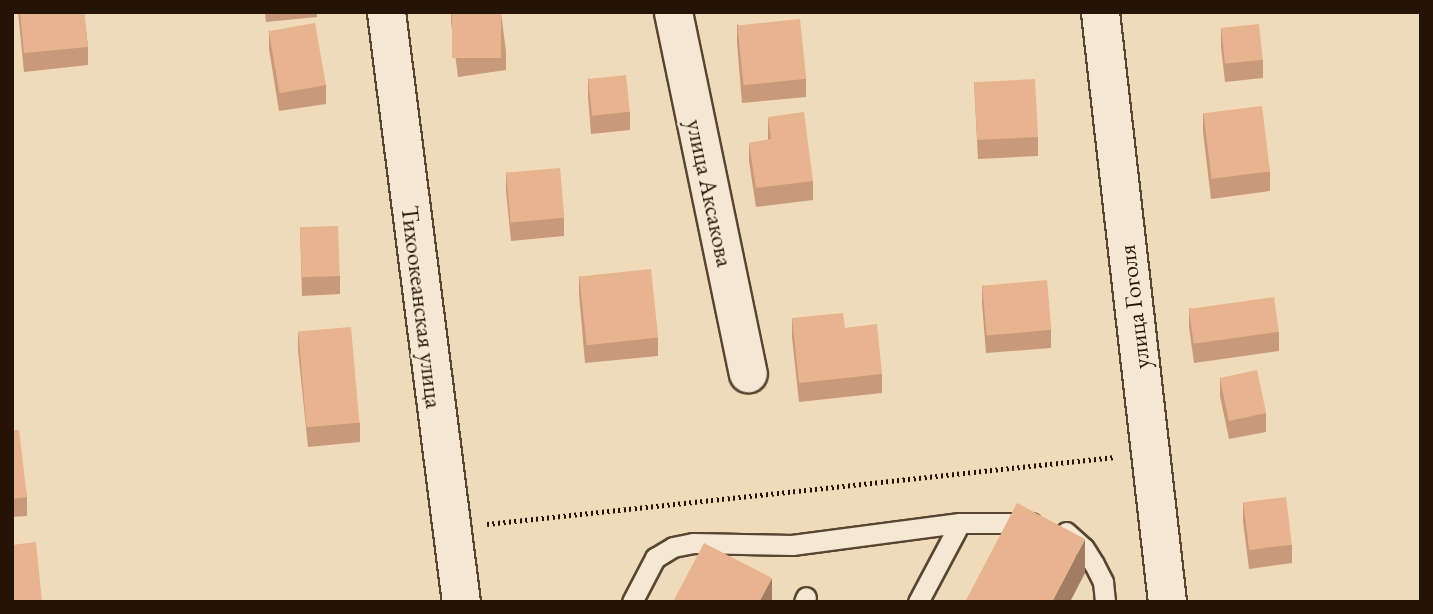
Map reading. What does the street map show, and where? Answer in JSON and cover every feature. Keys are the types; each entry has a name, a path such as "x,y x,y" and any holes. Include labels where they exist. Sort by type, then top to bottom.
{"street":[{"name":"Тихоокеанская улица","path":"386,12 461,602"},
{"name":"улица Аксакова","path":"673,12 748,373"},
{"name":"улица Гоголя","path":"1100,12 1167,602"}],"lane":[{"path":"918,602 960,523"},
{"path":"632,602 655,558 673,548 693,543 792,545 960,523 1043,523 1069,534 1094,564 1102,582 1105,602"}],"path":[{"path":"450,528 1151,453"}],"building":[{"path":"20,12 84,12 88,47 24,53"},
{"path":"452,12 501,12 501,58 452,58"},
{"path":"800,19 806,79 744,85 737,26"},
{"path":"315,23 326,85 280,93 269,31"},
{"path":"1259,24 1263,60 1225,64 1221,28"},
{"path":"626,75 630,112 592,116 588,79"},
{"path":"1035,79 1038,137 977,140 974,82"},
{"path":"1262,106 1270,172 1211,179 1203,113"},
{"path":"804,112 813,181 756,188 749,143 771,139 768,117"},
{"path":"560,168 564,218 511,223 506,173"},
{"path":"338,226 340,276 302,277 300,227"},
{"path":"651,269 658,338 587,345 579,277"},
{"path":"1047,280 1051,330 987,335 982,286"},
{"path":"1274,297 1279,332 1194,344 1189,309"},
{"path":"843,313 845,328 877,324 882,374 799,383 792,318"},
{"path":"351,327 359,423 307,427 298,332"},
{"path":"1257,370 1266,413 1229,421 1220,378"},
{"path":"12,430 19,430 27,497 12,499"},
{"path":"1286,497 1292,545 1249,550 1243,502"},
{"path":"1017,503 1085,539 1052,602 965,602"},
{"path":"36,542 42,602 12,602 12,545"},
{"path":"704,543 772,578 759,602 673,602"}]}
